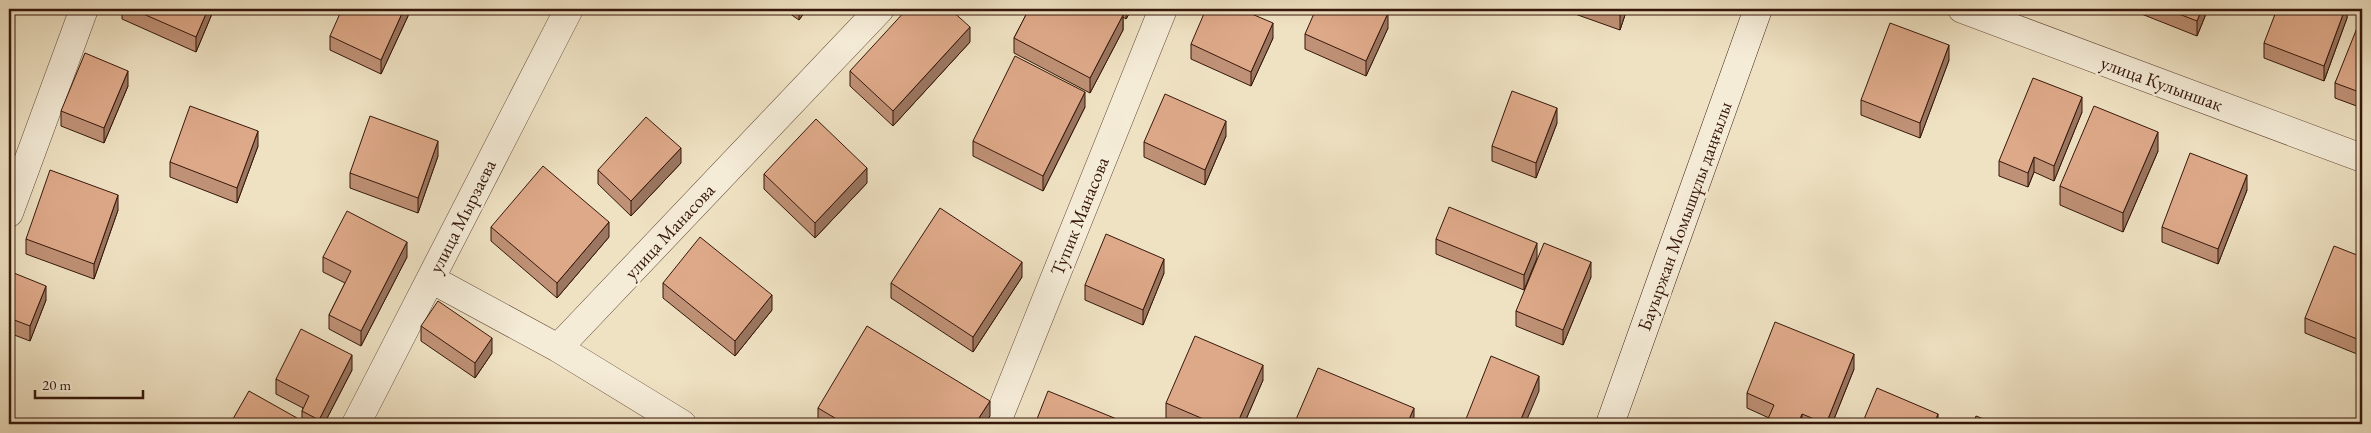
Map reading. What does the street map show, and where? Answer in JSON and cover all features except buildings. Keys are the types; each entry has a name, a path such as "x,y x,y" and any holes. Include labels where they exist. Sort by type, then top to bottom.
{"street":[{"path":"9,213 84,9"},
{"name":"улица Мырзаева","path":"356,424 569,9"},
{"name":"улица Манасова","path":"558,348 880,9"},
{"name":"Тупик Манасова","path":"996,424 1163,9"},
{"name":"Бауыржан Момышұлы даңғылы","path":"1610,424 1758,9"},
{"name":"улица Кулыншак","path":"1962,9 2362,158"},
{"path":"430,279 558,348 682,424"}]}
